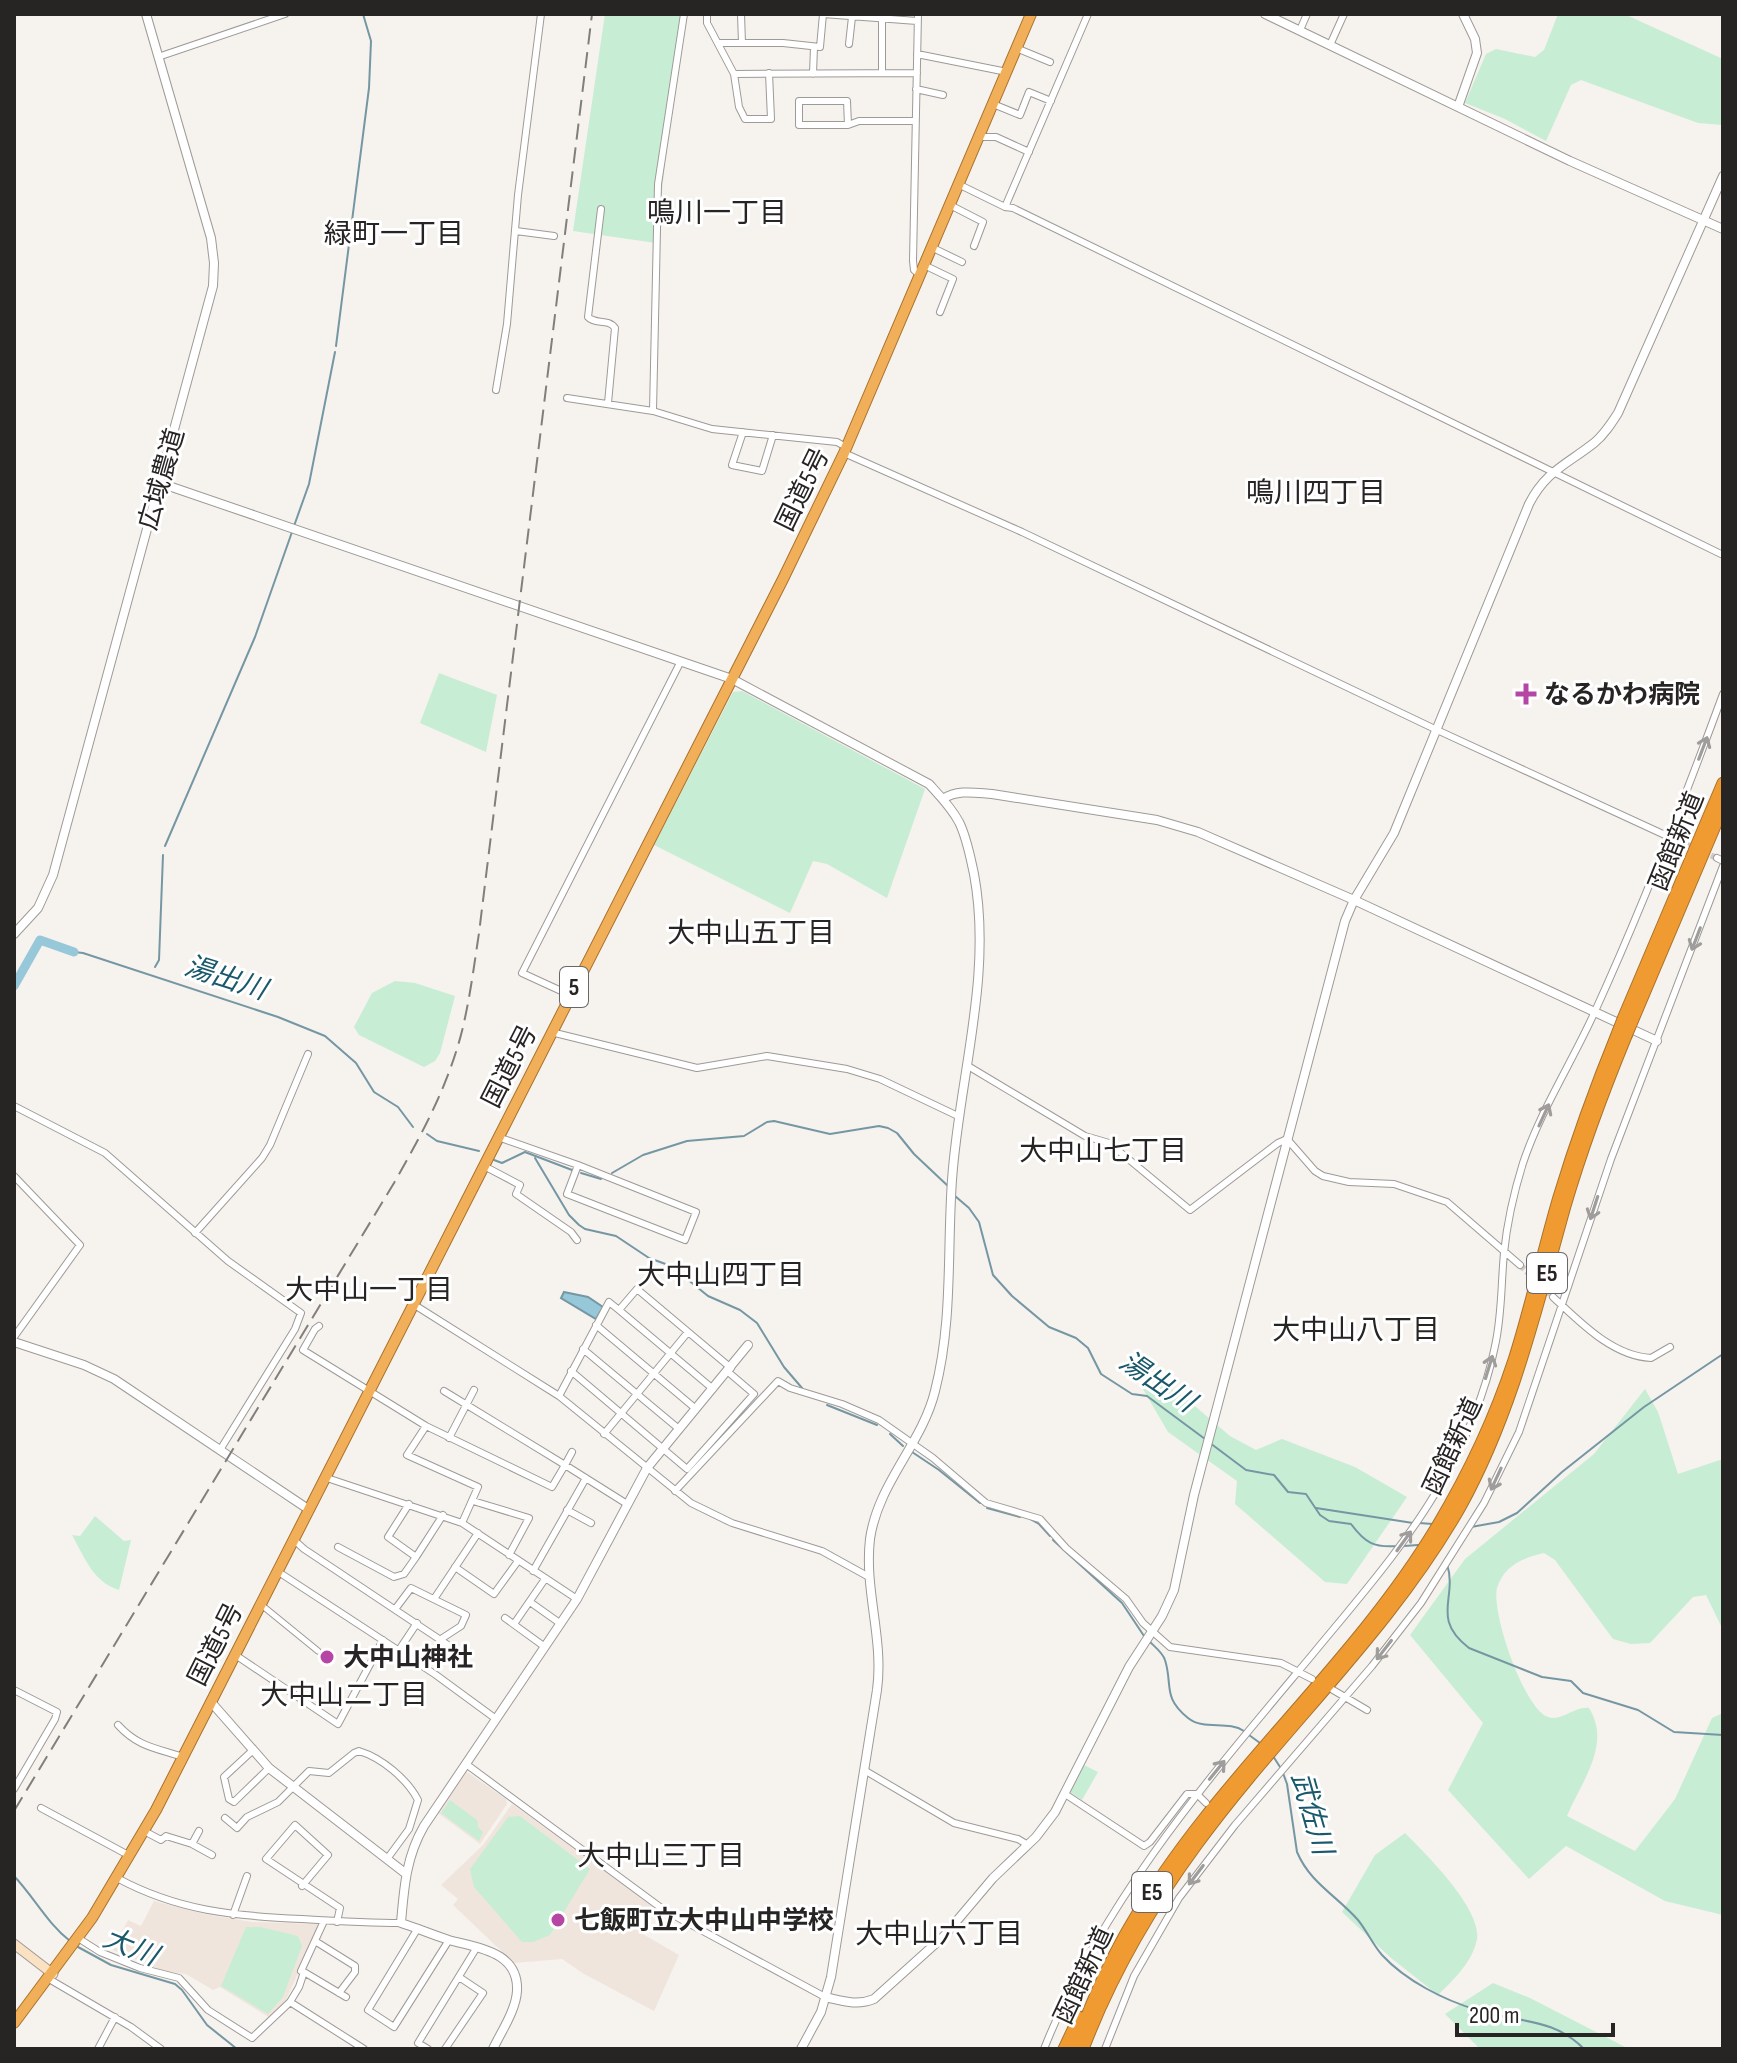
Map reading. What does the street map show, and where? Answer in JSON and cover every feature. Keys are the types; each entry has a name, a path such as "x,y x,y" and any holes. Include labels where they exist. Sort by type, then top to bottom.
{"highway":[{"name":"国道5号","path":"14,2023 76,1942 144,1831 732,679 845,450 1031,14"},
{"name":"函館新道","path":"1085,2049 1110,1982 1148,1917 1197,1844 1262,1758 1407,1580 1456,1504 1510,1371 1570,1159 1723,783"},
{"name":"函館新道","path":"1627,1022 1723,807"},
{"name":"函館新道","path":"1074,2049 1093,1999 1132,1921 1191,1838 1262,1758"},
{"path":"1064,2049 1093,1986 1132,1921"}],"main road":[{"path":"14,1944 51,1976"}],"street":[{"name":"広域農道","path":"14,934 38,908 53,875 213,286 214,263 200,198 146,14"},
{"path":"496,390 507,324 541,14"},
{"path":"653,411 658,184 684,14"},
{"path":"707,14 707,23 734,74 739,107 745,119 771,119 769,73"},
{"path":"741,14 742,43"},
{"path":"718,43 820,47 823,14 882,19 918,17 913,261 914,270 953,279 940,312"},
{"path":"1005,207 1088,14"},
{"path":"1300,30 1307,14"},
{"path":"1330,45 1344,14"},
{"path":"1458,107 1477,53 1475,39 1463,14"},
{"path":"158,57 281,15"},
{"path":"1269,15 1617,183 1723,229"},
{"path":"849,44 852,17"},
{"path":"882,19 882,73"},
{"path":"813,74 814,47"},
{"path":"1016,48 1050,62"},
{"path":"917,54 1007,72"},
{"path":"734,74 917,73"},
{"path":"916,89 943,95"},
{"path":"993,104 1020,115 1029,92 1051,101"},
{"path":"848,125 847,101 799,101 799,125 848,125 859,121 915,121"},
{"path":"979,137 996,137 1029,152"},
{"path":"466,1764 664,1910 825,1997 852,2003 874,1999 944,1936 1055,1812 1118,1688 1174,1590 1210,1433 1339,940 1354,900 1394,833 1536,489 1551,473 1594,443 1618,413 1723,176"},
{"path":"958,184 1013,208 1723,555"},
{"path":"950,205 983,222 974,246"},
{"path":"601,209 588,317 591,321 608,323 615,328 608,403"},
{"path":"516,231 554,236"},
{"path":"931,247 962,262"},
{"path":"567,398 653,411 712,429 837,442 845,450 1678,841"},
{"path":"743,432 732,465 762,471 773,435"},
{"path":"160,483 732,679 929,784 959,822 966,839 979,904 976,999 952,1183 945,1341 929,1411 888,1483 870,1540 869,1577 880,1661 837,1945 821,2012 801,2049"},
{"path":"570,995 522,973 681,661"},
{"path":"1044,2049 1077,1973 1128,1888 1197,1794 1385,1567 1423,1514 1450,1467 1491,1364 1502,1298 1504,1251 1524,1160 1594,1013 1723,694"},
{"path":"943,799 967,792 992,794 1173,824 1354,900 1657,1041"},
{"path":"1105,2049 1124,1997 1179,1898 1235,1825 1344,1697 1431,1588 1472,1524 1519,1432 1611,1159 1721,862"},
{"path":"551,1032 697,1068 767,1056 847,1069 880,1079 960,1117"},
{"path":"195,1233 262,1158 308,1054"},
{"path":"968,1066 1085,1136 1109,1143 1190,1210 1287,1139"},
{"path":"14,1106 105,1153 228,1261 301,1313 295,1329 220,1450"},
{"path":"498,1137 578,1165 696,1212 685,1240 567,1194 578,1165"},
{"path":"1287,1139 1323,1176 1349,1182 1394,1184 1447,1202 1520,1265"},
{"path":"484,1166 520,1185 516,1194 571,1232 577,1240"},
{"path":"14,1176 80,1245 14,1342 101,1372 308,1509"},
{"path":"571,1371 687,1469 754,1394 637,1289 619,1310"},
{"path":"1553,1297 1601,1338 1625,1352 1651,1358 1670,1347"},
{"path":"559,1396 609,1302 713,1389"},
{"path":"413,1304 559,1396 675,1491 719,1518 813,1548 869,1577"},
{"path":"596,1325 696,1409"},
{"path":"319,1326 303,1350 368,1392 449,1438 552,1487 572,1452"},
{"path":"604,1434 688,1332"},
{"path":"401,1923 405,1873 417,1837 577,1599 647,1468 748,1345"},
{"path":"583,1349 679,1429"},
{"path":"675,1491 778,1381 879,1420 986,1503 1040,1519 1066,1548 1126,1599 1148,1636 1170,1647 1281,1663 1312,1679"},
{"path":"449,1438 474,1390"},
{"path":"444,1391 627,1504"},
{"path":"426,1426 407,1455 478,1487 462,1523"},
{"path":"324,1477 462,1523 577,1599"},
{"path":"533,1571 586,1478"},
{"path":"473,1501 529,1518 509,1555"},
{"path":"409,1504 388,1537 416,1557"},
{"path":"567,1510 591,1523"},
{"path":"338,1547 394,1577 404,1574 443,1515"},
{"path":"434,1599 478,1533"},
{"path":"293,1539 451,1647"},
{"path":"455,1567 494,1594 518,1561"},
{"path":"276,1570 399,1650 496,1719"},
{"path":"514,1624 545,1579"},
{"path":"396,1608 411,1588 466,1615 461,1626 441,1639"},
{"path":"338,1610 344,1600"},
{"path":"530,1602 561,1624"},
{"path":"264,1607 318,1651"},
{"path":"505,1618 545,1647"},
{"path":"399,1650 417,1623"},
{"path":"234,1654 338,1724 383,1640"},
{"path":"14,1690 57,1712 14,1789"},
{"path":"1333,1690 1367,1710"},
{"path":"211,1702 269,1768 405,1873"},
{"path":"118,1725 131,1739 183,1757"},
{"path":"252,1751 224,1777 229,1799 234,1802 269,1768"},
{"path":"225,1818 237,1828 247,1817 278,1802 313,1770 329,1773 359,1751 390,1768 418,1800 434,1810"},
{"path":"864,1770 954,1823 1018,1839 1028,1845"},
{"path":"1065,1794 1144,1846 1187,1794 1197,1794 1206,1803"},
{"path":"387,1859 409,1829 418,1800"},
{"path":"41,1808 130,1856"},
{"path":"1226,1819 1235,1825"},
{"path":"302,1886 328,1855 295,1825 266,1859 302,1886 340,1908 337,1922"},
{"path":"144,1831 161,1840 166,1836 192,1844 212,1855"},
{"path":"192,1844 199,1831"},
{"path":"233,1915 247,1876"},
{"path":"117,1878 162,1899 233,1915 401,1923 487,1949 504,1959 516,1983 517,1994 493,2049"},
{"path":"315,1941 355,1966 343,1995 301,1971 324,1921"},
{"path":"418,1928 368,2010 394,2027 449,1940"},
{"path":"76,1942 179,1978 208,2010 252,2038 290,2002 304,1972"},
{"path":"428,2049 418,2043 477,1947"},
{"path":"51,1976 161,2049"},
{"path":"445,2049 483,1993 459,1977"},
{"path":"290,2002 364,2049"},
{"path":"98,2049 115,2017"}],"shaded area":[{"path":"467,1772 506,1799 507,1804 480,1844 438,1813"},
{"name":"七飯町立大中山中学校","path":"512,1804 653,1906 641,1933 679,1955 654,2011 562,1959 514,1963 453,1905 458,1899 441,1885 483,1845"},
{"path":"154,1901 252,1922 317,1924 319,1927 286,2000 270,2018 220,1987 213,1990 186,1974 163,1971 113,1950 128,1920 141,1926"}],"green space":[{"path":"605,14 682,14 656,243 573,231"},
{"path":"1558,14 1624,14 1723,59 1723,125 1698,123 1581,80 1571,85 1546,141 1505,119 1465,103 1486,54 1496,49 1535,57 1544,50"},
{"path":"439,673 497,695 486,752 420,723"},
{"path":"742,691 925,789 887,898 827,864 813,861 790,913 654,845 733,692"},
{"path":"395,981 415,983 455,996 440,1053 435,1061 424,1067 359,1035 354,1027 372,993"},
{"path":"1140,1384 1164,1384 1230,1436 1256,1450 1282,1439 1355,1467 1407,1497 1347,1584 1325,1582 1235,1504 1237,1481 1168,1432"},
{"path":"1645,1389 1658,1412 1678,1474 1723,1459 1723,1630 1706,1595 1693,1597 1650,1643 1631,1644 1613,1639 1555,1560 1544,1553 1509,1568 1500,1580 1496,1600 1511,1658 1529,1697 1539,1710 1553,1718 1589,1708 1595,1722 1597,1736 1592,1763 1567,1816 1635,1851 1675,1799 1712,1718 1723,1713 1723,1915 1665,1901 1566,1846 1529,1879 1448,1790 1483,1723 1410,1635 1465,1559 1594,1454"},
{"path":"95,1516 124,1541 131,1540 119,1590 96,1575 72,1535 80,1536"},
{"path":"1084,1765 1098,1772 1082,1800 1070,1792"},
{"path":"450,1800 477,1820 483,1832 479,1841 441,1813"},
{"path":"520,1816 590,1869 550,1935 533,1942 522,1942 474,1887 470,1869 508,1817"},
{"path":"1405,1833 1450,1882 1471,1913 1476,1927 1477,1939 1471,1956 1438,1995 1391,1958 1342,1912 1375,1855"},
{"path":"246,1927 298,1936 302,1946 283,1997 268,2014 221,1986"},
{"path":"1493,1983 1530,1998 1629,2049 1480,2049 1445,2014"}],"water":[{"path":"564,1292 588,1297 603,1307 596,1319 561,1298"}],"waterway":[{"path":"336,346 369,88 371,41 363,14"},
{"path":"294,526 309,484 335,352"},
{"path":"165,846 255,637 292,532"},
{"path":"155,967 159,960 163,855"},
{"name":"湯出川","path":"14,986 40,940 74,952"},
{"name":"湯出川","path":"74,952 278,1017 325,1036 356,1063 374,1092 398,1107 413,1127"},
{"name":"湯出川","path":"612,1173 643,1155 687,1141 744,1136 774,1121 830,1134 879,1126 888,1128 897,1133 949,1187"},
{"name":"湯出川","path":"427,1134 437,1141 479,1151"},
{"name":"湯出川","path":"494,1160 502,1163 525,1152 572,1170"},
{"name":"武佐川","path":"535,1158 569,1215 579,1225 616,1236 649,1258 671,1266 708,1296 740,1310 757,1323 784,1367 802,1388"},
{"name":"湯出川","path":"581,1173 601,1179"},
{"name":"湯出川","path":"955,1196 979,1222 993,1275 1012,1296 1049,1327 1076,1338 1088,1348 1101,1374 1132,1394 1147,1396 1205,1439"},
{"name":"湯出川","path":"1471,1527 1499,1522 1517,1513 1562,1472 1644,1407 1723,1354"},
{"name":"武佐川","path":"827,1405 877,1425"},
{"name":"武佐川","path":"890,1434 903,1446"},
{"name":"湯出川","path":"1210,1443 1246,1470 1274,1475 1288,1492 1306,1494 1320,1515 1329,1521 1351,1524 1361,1536 1376,1545 1398,1546"},
{"name":"武佐川","path":"912,1452 980,1503"},
{"name":"武佐川","path":"987,1508 1020,1517"},
{"name":"湯出川","path":"1316,1508 1413,1523"},
{"name":"武佐川","path":"1030,1519 1050,1536"},
{"name":"湯出川","path":"1419,1523 1433,1524"},
{"name":"武佐川","path":"1053,1540 1122,1603 1144,1636"},
{"path":"1404,1546 1418,1545"},
{"path":"1447,1564 1450,1576 1448,1617 1457,1637 1469,1648 1542,1677 1571,1681 1583,1693 1638,1710 1674,1732 1723,1735"},
{"name":"武佐川","path":"1149,1641 1164,1657 1171,1697 1180,1711 1194,1722 1231,1726 1244,1731"},
{"name":"武佐川","path":"1249,1735 1260,1743"},
{"name":"武佐川","path":"1273,1756 1280,1767"},
{"name":"武佐川","path":"1283,1773 1297,1852 1302,1863 1316,1881 1350,1911 1392,1964 1414,1981 1452,2001 1547,2026 1560,2031 1584,2049"},
{"name":"大川","path":"14,1876 70,1941"},
{"name":"大川","path":"78,1947 111,1965 175,1984 207,2025 237,2049"}],"tunnel":[{"path":"1678,841 1717,858"},
{"path":"1520,1265 1553,1297"}],"railway":[{"path":"14,1811 394,1183 433,1109 456,1051 479,933 592,14"}],"place":[{"name":"なるかわ病院","path":"1526,694"},
{"name":"大中山神社","path":"327,1657"},
{"name":"七飯町立大中山中学校","path":"558,1920"}],"district":[{"name":"鳴川一丁目","path":"717,212"},
{"name":"緑町一丁目","path":"394,233"},
{"name":"鳴川四丁目","path":"1316,492"},
{"name":"大中山五丁目","path":"751,932"},
{"name":"大中山七丁目","path":"1103,1150"},
{"name":"大中山四丁目","path":"721,1274"},
{"name":"大中山一丁目","path":"369,1289"},
{"name":"大中山八丁目","path":"1356,1329"},
{"name":"大中山二丁目","path":"344,1694"},
{"name":"大中山三丁目","path":"661,1855"},
{"name":"大中山六丁目","path":"939,1933"}]}
